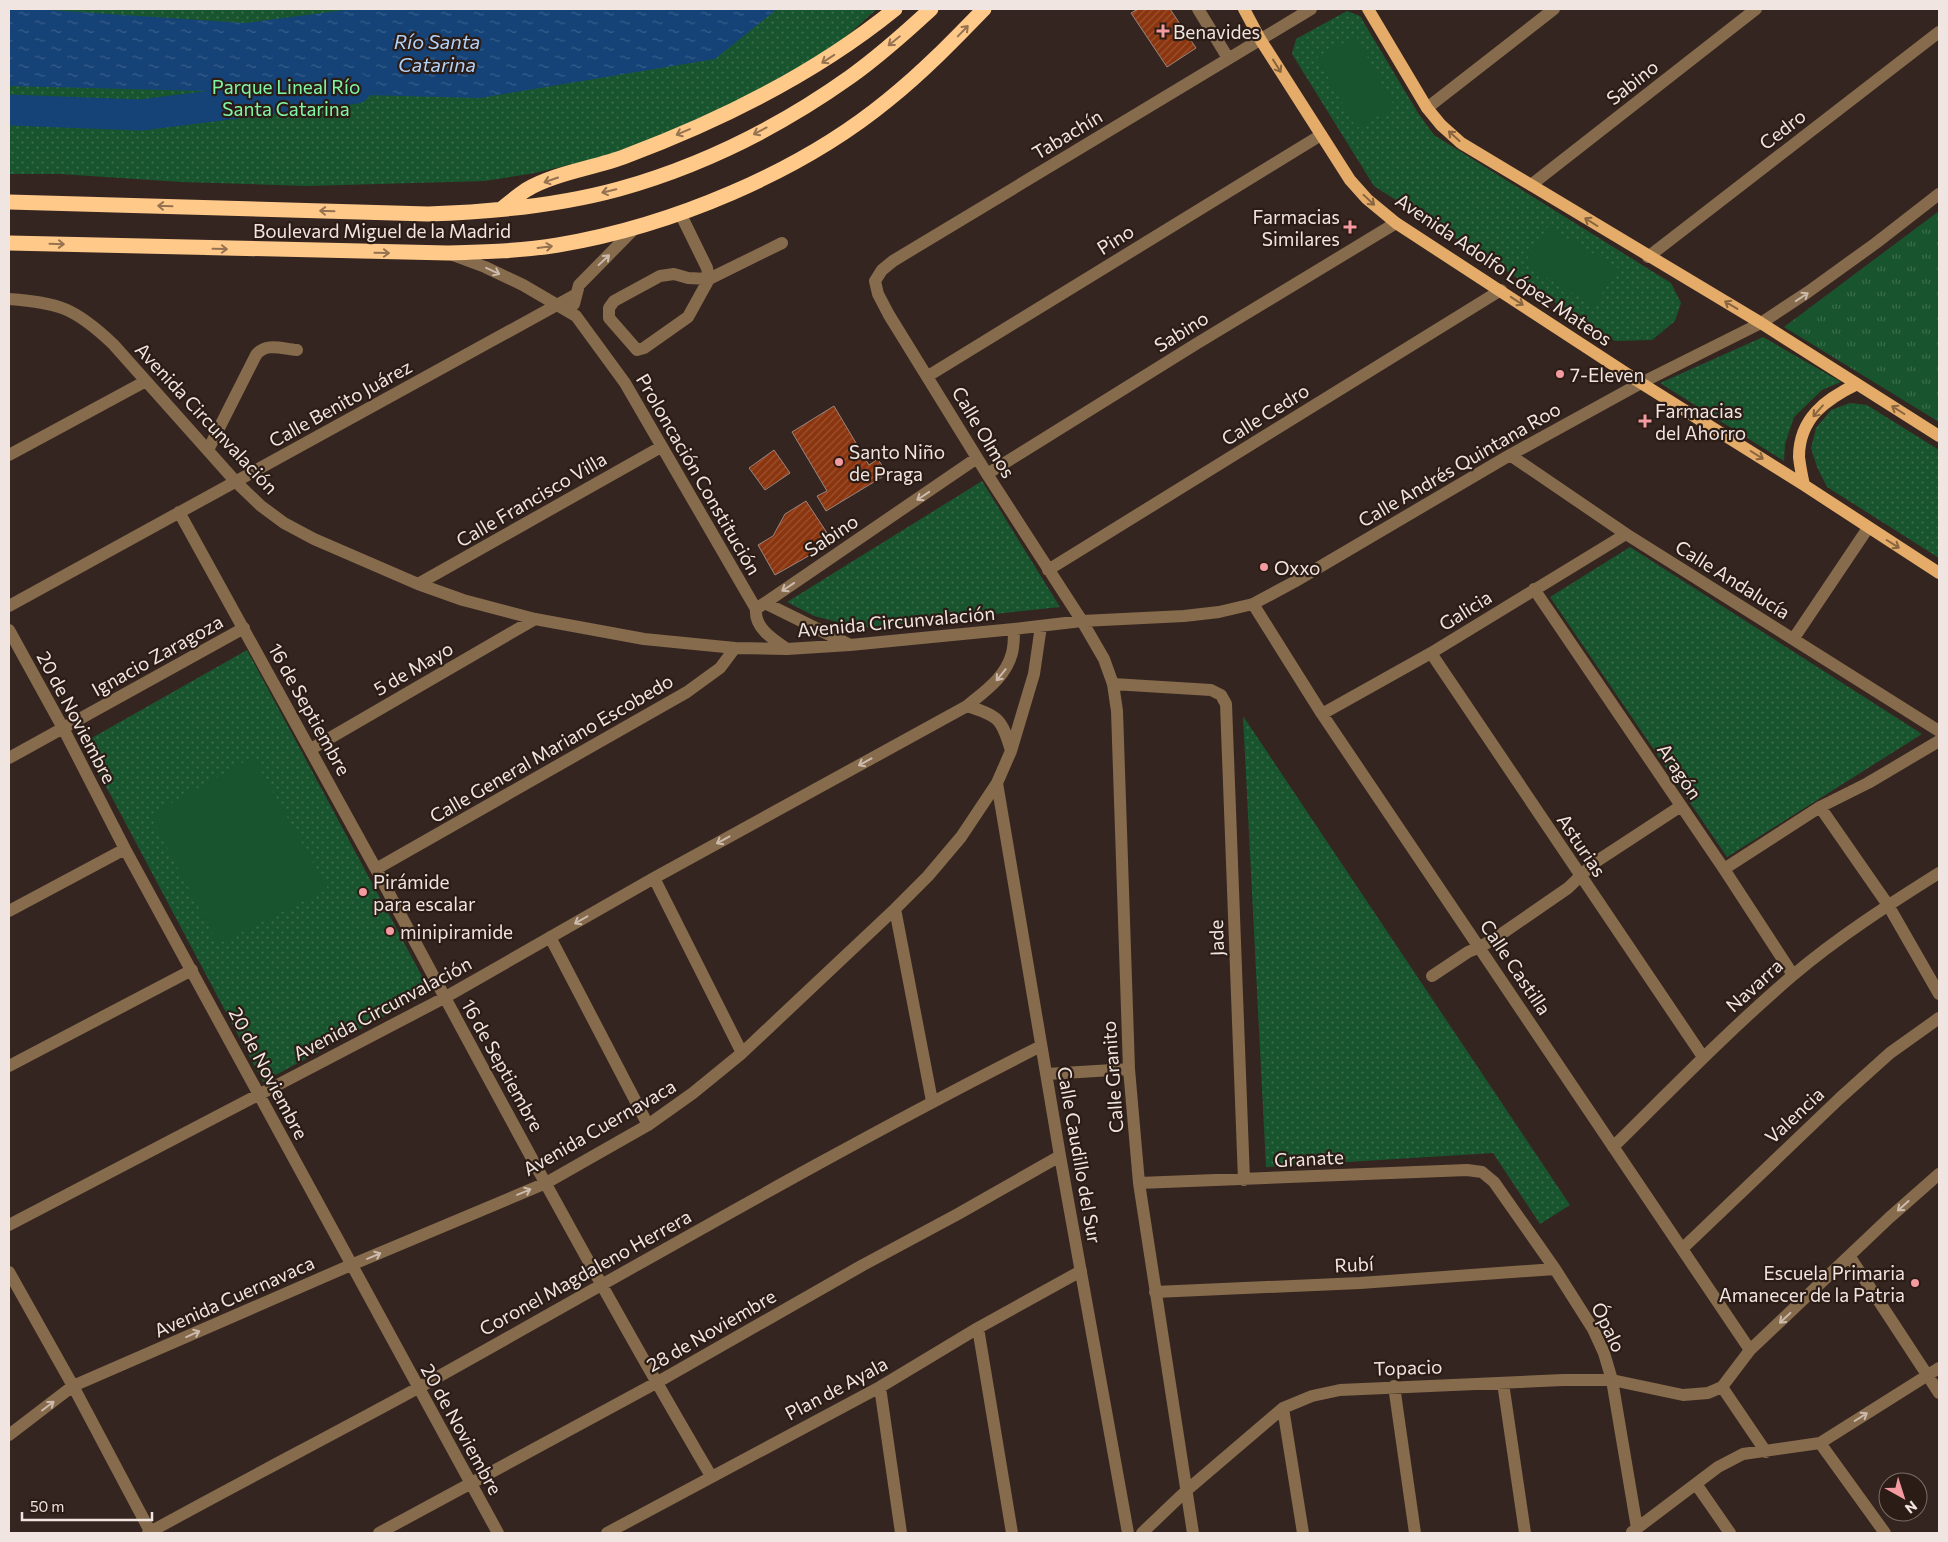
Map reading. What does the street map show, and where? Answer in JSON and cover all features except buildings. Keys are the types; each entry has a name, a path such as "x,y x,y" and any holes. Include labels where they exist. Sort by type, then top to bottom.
{"highway":[{"path":"498,211 526,190 547,181 626,156 715,118 779,87 843,48 895,9"},
{"name":"Boulevard Miguel de la Madrid","path":"9,202 428,214 498,211 584,197 660,176 735,144 793,113 850,77 931,9"},
{"name":"Boulevard Miguel de la Madrid","path":"9,243 448,253 506,251 558,245 637,226 680,213 782,169 841,134 887,101 922,71 984,9"}],"main road":[{"name":"Avenida Adolfo López Mateos","path":"1244,9 1260,39 1350,180 1367,199 1396,223 1641,382 1804,484 1868,528 1939,573"},
{"path":"1368,9 1426,108 1461,143 1648,257 1761,323 1939,436"},
{"path":"1804,484 1799,458 1800,444 1807,426 1817,410 1833,396 1857,384"}],"street":[{"path":"1198,9 1228,58"},
{"name":"Tabachín","path":"894,261 1311,9"},
{"path":"1426,108 1554,9"},
{"name":"Sabino","path":"1532,185 1756,9"},
{"name":"Cedro","path":"1648,257 1939,32"},
{"name":"Pino","path":"928,376 1321,135"},
{"name":"Calle Andrés Quintana Roo","path":"1014,629 1082,621 1184,616 1218,612 1253,604 1294,582 1510,455 1641,382 1761,323 1869,249 1939,194"},
{"path":"680,213 707,268 709,279 688,317 644,348 637,350 609,318 609,308 614,301 660,276 674,274 688,278 709,279 782,243"},
{"name":"Sabino","path":"987,474 1396,223"},
{"path":"576,316 574,307 575,295 579,284 637,226"},
{"name":"Proloncación Constitución","path":"448,253 485,267 576,316 625,382 661,446 761,606 756,615 765,632 787,649"},
{"name":"Calle Olmos","path":"894,261 882,270 875,280 878,294 987,474 1082,621"},
{"name":"Calle Cedro","path":"1048,570 1500,290"},
{"name":"Calle Benito Juárez","path":"9,606 575,295"},
{"name":"Avenida Circunvalación","path":"9,1225 444,998 654,878 967,706 993,684 1006,668 1013,652 1014,629 850,645 787,649 734,648 644,639 535,619 463,600 418,584 349,555 284,523 261,506 236,482 95,326 71,310 44,302 11,301"},
{"path":"208,450 256,355 261,349 267,347 296,350"},
{"path":"9,454 146,381"},
{"name":"Calle Francisco Villa","path":"418,584 661,446"},
{"name":"Calle Andalucía","path":"1510,455 1626,534 1939,731"},
{"name":"Sabino","path":"761,606 978,458"},
{"name":"16 de Septiembre","path":"179,512 656,1383 711,1476"},
{"path":"1794,638 1868,528"},
{"name":"Galicia","path":"1322,714 1431,653 1626,534"},
{"name":"Aragón","path":"1534,589 1682,806 1793,975"},
{"name":"Calle Castilla","path":"1253,604 1322,714 1750,1350"},
{"path":"761,606 850,645"},
{"name":"5 de Mayo","path":"310,749 535,619"},
{"name":"Calle Granito","path":"1082,621 1104,659 1113,684 1116,711 1129,1068 1139,1184 1193,1533"},
{"name":"Avenida Cuernavaca","path":"9,1435 73,1386 351,1265 546,1183 648,1124 693,1093 742,1053 895,908 928,876 961,837 997,783 1011,752 1034,674 1041,626"},
{"name":"Ignacio Zaragoza","path":"9,758 244,628"},
{"name":"20 de Noviembre","path":"9,630 63,728 125,849 498,1533"},
{"name":"Calle General Mariano Escobedo","path":"376,869 687,692 720,668 734,648"},
{"name":"Asturias","path":"1431,653 1703,1057"},
{"name":"Jade","path":"1113,684 1211,690 1220,695 1226,704 1244,1180"},
{"path":"967,706 987,712 998,720 1005,728 1011,752"},
{"path":"1724,869 1820,807 1939,741"},
{"name":"Calle Caudillo del Sur","path":"997,783 1060,1156 1128,1533"},
{"path":"1432,976 1468,952 1480,948 1568,888 1594,863 1682,806"},
{"path":"1820,807 1888,905 1939,994"},
{"path":"9,911 125,849"},
{"name":"Navarra","path":"1613,1147 1703,1057 1793,975 1843,936 1939,873"},
{"path":"654,878 742,1053"},
{"path":"895,908 932,1101"},
{"path":"550,937 648,1124"},
{"path":"9,1066 192,970"},
{"name":"Valencia","path":"1682,1249 1840,1098 1890,1053 1939,1018"},
{"name":"Coronel Magdaleno Herrera","path":"150,1533 418,1388 932,1101 1041,1046"},
{"path":"1046,1074 1129,1068"},
{"name":"28 de Noviembre","path":"380,1533 656,1383 1060,1156"},
{"name":"Granate","path":"1139,1184 1467,1170 1482,1172"},
{"name":"Ópalo","path":"1482,1172 1494,1182 1555,1269 1593,1329 1604,1353 1612,1380 1634,1531"},
{"path":"1766,1452 1722,1387 1750,1350 1889,1218 1939,1174"},
{"path":"1850,1257 1939,1393"},
{"name":"Rubí","path":"1156,1292 1360,1282 1555,1269"},
{"path":"9,1272 73,1386 150,1533"},
{"name":"Plan de Ayala","path":"607,1533 880,1387 978,1328 1081,1272"},
{"path":"978,1328 1012,1533"},
{"path":"1634,1531 1718,1467 1743,1454 1820,1443 1939,1368"},
{"name":"Topacio","path":"1142,1533 1187,1490 1283,1408 1312,1396 1340,1390 1394,1386 1612,1380 1683,1395 1708,1393 1722,1387"},
{"path":"1503,1383 1525,1533"},
{"path":"1394,1386 1415,1533"},
{"path":"880,1387 901,1533"},
{"path":"1283,1408 1303,1533"},
{"path":"1820,1443 1884,1533"},
{"path":"1696,1484 1730,1533"}],"green space":[{"name":"Parque Lineal Río Santa Catarina","path":"9,9 877,9 840,42 731,110 606,156 535,173 485,181 307,186 182,182 60,174 9,174"},
{"path":"1347,11 1360,16 1418,113 1434,135 1671,283 1681,303 1675,321 1652,340 1615,341 1374,186 1292,54 1296,39"},
{"path":"1356,36 1395,107 1356,128 1317,57"},
{"path":"1939,211 1939,422 1784,327"},
{"path":"1548,227 1618,268 1594,306 1524,264"},
{"path":"1763,337 1841,382 1822,390 1794,417 1785,444 1784,461 1660,383"},
{"path":"1850,403 1867,405 1939,450 1939,558 1827,487 1817,467 1811,448 1816,428 1831,410"},
{"path":"982,481 1060,607 861,628 814,616 787,602"},
{"path":"1630,547 1922,734 1727,857 1550,597"},
{"path":"247,650 430,991 263,1082 83,743"},
{"path":"1243,716 1570,1205 1540,1224 1493,1153 1266,1167"},
{"path":"253,757 328,889 218,944 150,815"}],"water":[{"name":"Río Santa Catarina","path":"9,9 245,23 353,9 777,9 715,59 480,98 9,86"}],"waterway":[{"name":"Río Santa Catarina","path":"9,110 141,115 356,88"}],"place":[{"name":"Benavides","path":"1163,31"},
{"name":"Farmacias Similares","path":"1350,227"},
{"name":"7-Eleven","path":"1560,374"},
{"name":"Farmacias del Ahorro","path":"1645,421"},
{"name":"Santo Niño de Praga","path":"839,462"},
{"name":"Oxxo","path":"1264,567"},
{"name":"Pirámide para escalar","path":"363,892"},
{"name":"minipiramide","path":"390,931"},
{"name":"Escuela Primaria Amanecer de la Patria","path":"1915,1283"}]}
